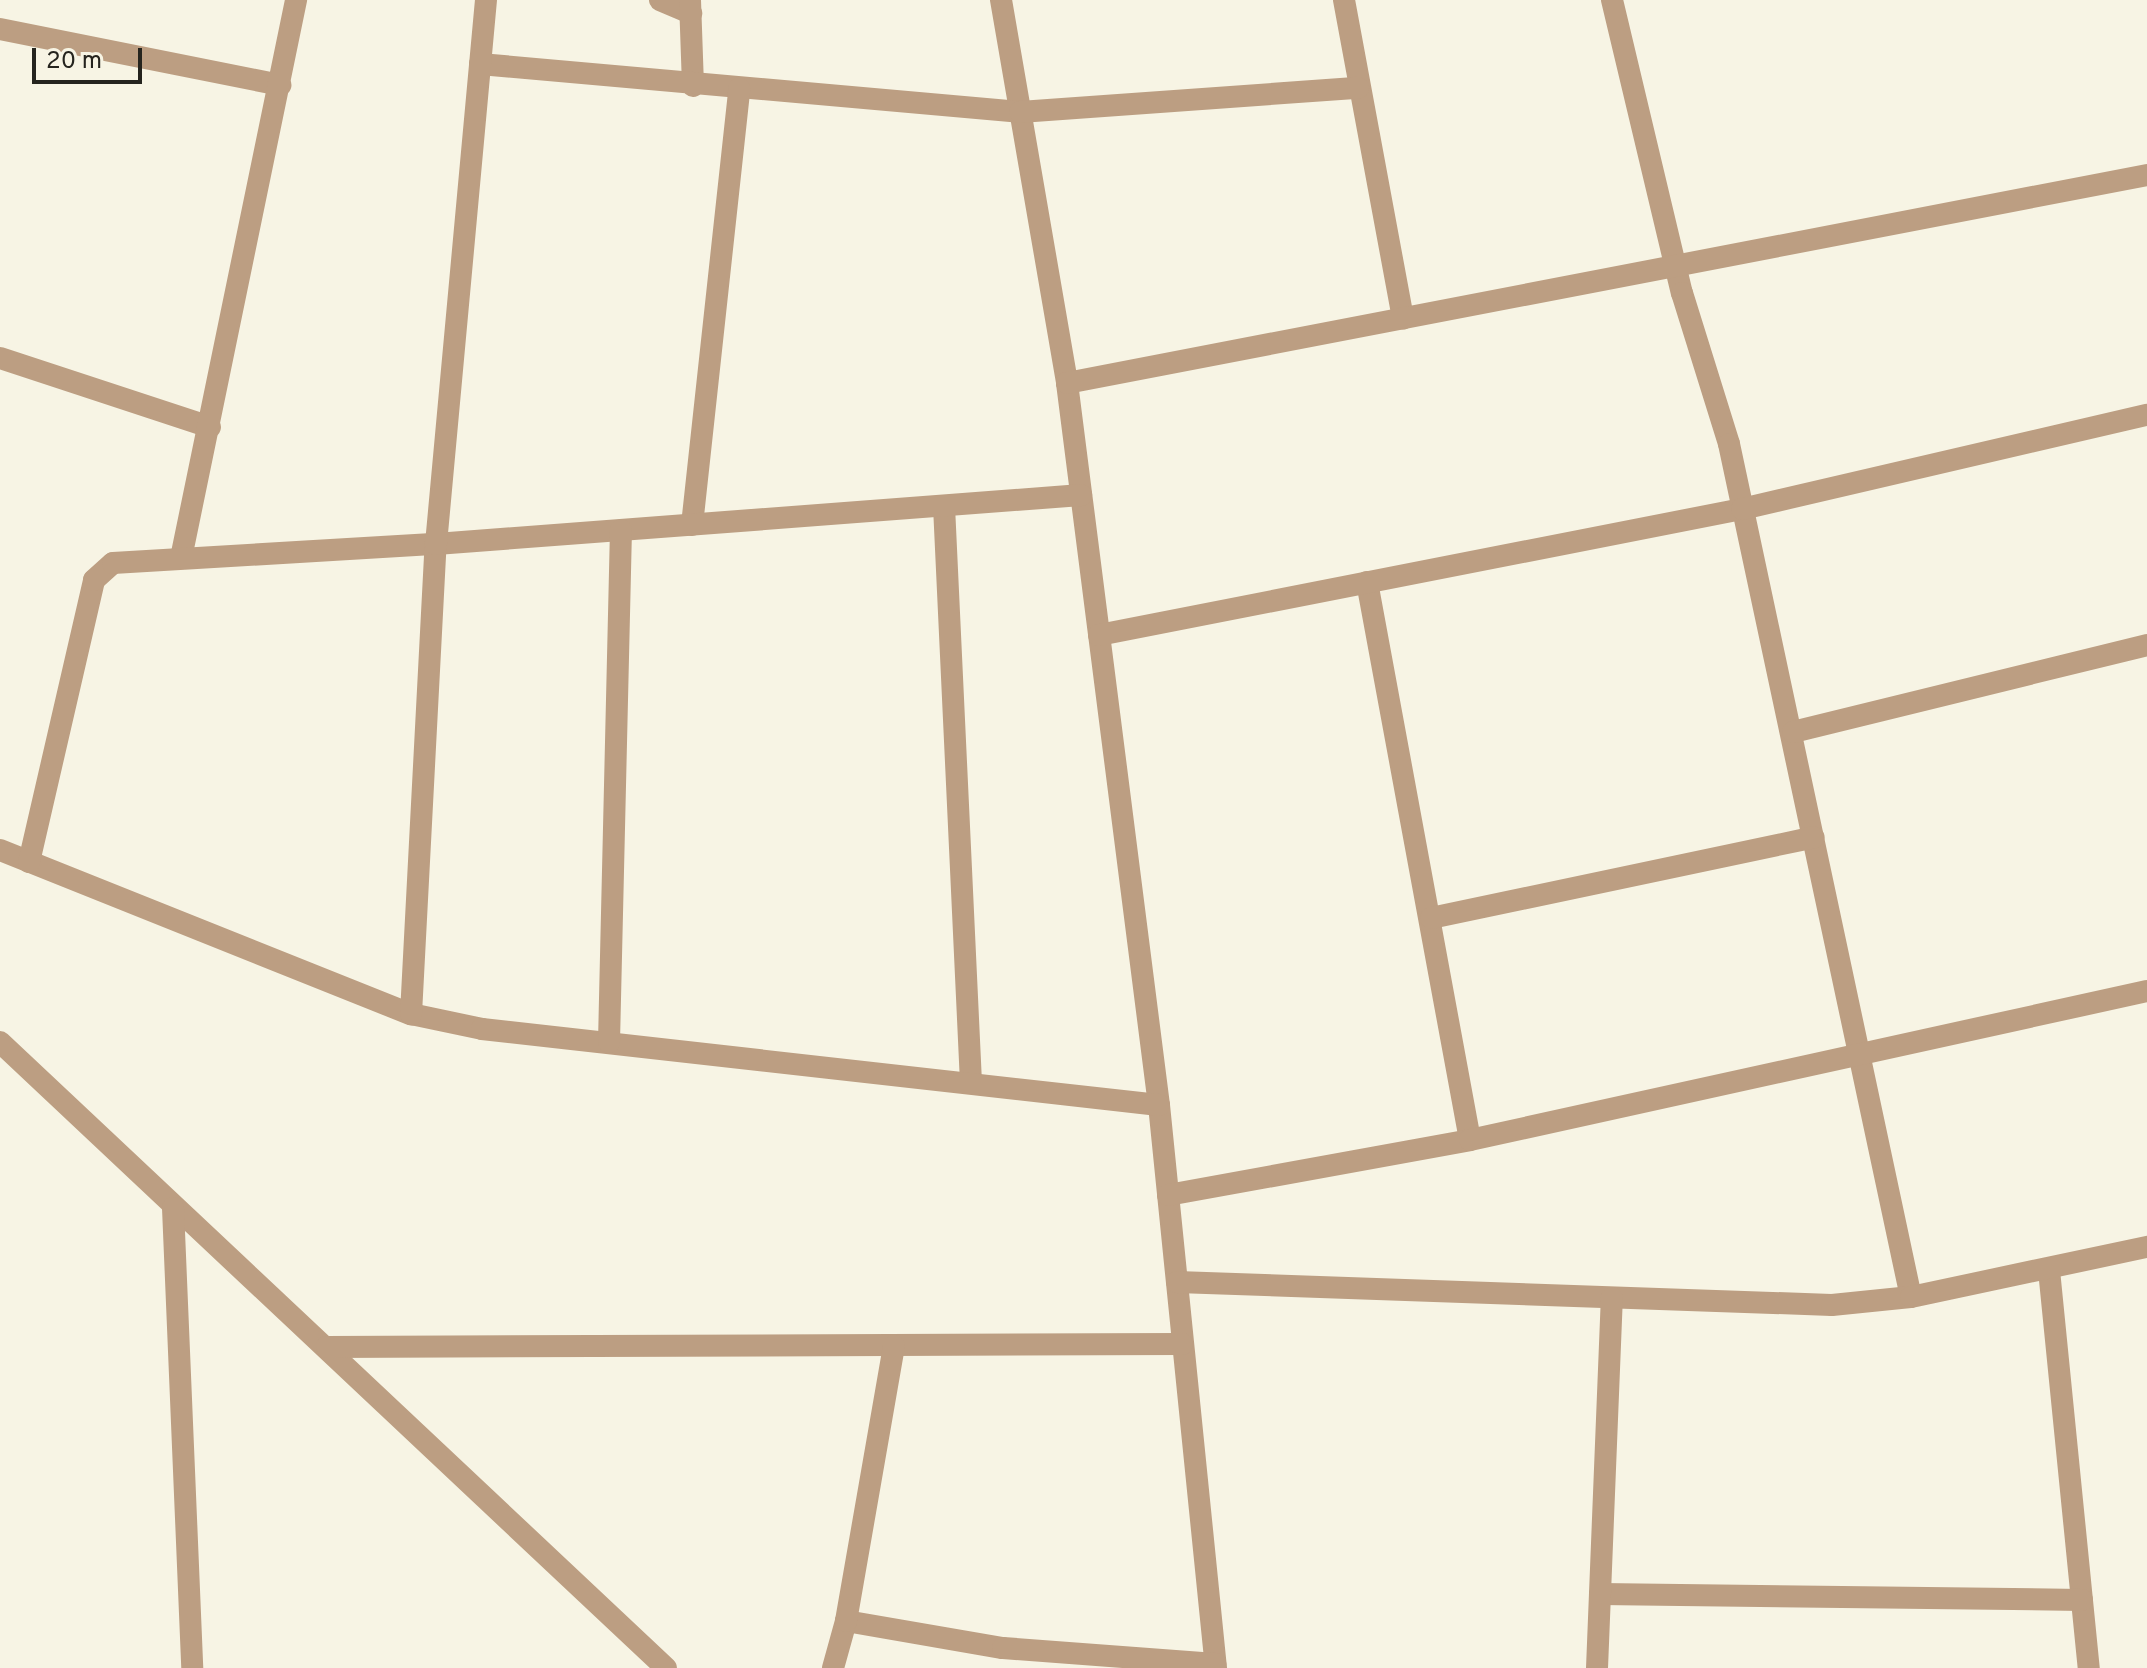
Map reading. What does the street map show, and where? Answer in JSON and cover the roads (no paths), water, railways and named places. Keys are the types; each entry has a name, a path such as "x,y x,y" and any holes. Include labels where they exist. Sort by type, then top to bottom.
{"street":[{"path":"181,558 296,0"},
{"path":"411,1014 436,544 486,0"},
{"path":"660,0 691,7 693,86"},
{"path":"846,1621 1003,1648 1215,1666 1159,1105 1067,383 1001,0"},
{"path":"1344,0 1403,319"},
{"path":"1612,0 1675,264 1729,444 1862,1054 1911,1297"},
{"path":"0,29 280,85"},
{"path":"480,64 693,86 1020,112 1358,88"},
{"path":"692,525 739,89"},
{"path":"1067,383 2147,175"},
{"path":"0,358 210,427"},
{"path":"1099,635 1742,509 2147,415"},
{"path":"29,862 94,580 113,563 436,544 1081,495"},
{"path":"944,506 971,1082"},
{"path":"609,1042 621,530"},
{"path":"1367,582 1470,1140"},
{"path":"1793,732 2147,645"},
{"path":"1431,918 1814,837"},
{"path":"0,850 411,1014 482,1029 1159,1105"},
{"path":"1168,1195 1470,1140 2147,991"},
{"path":"0,1042 173,1208 327,1347 666,1668"},
{"path":"173,1208 192,1668"},
{"path":"1177,1282 1832,1305 1911,1297 2147,1247"},
{"path":"2049,1270 2089,1668"},
{"path":"1597,1668 1612,1298"},
{"path":"327,1347 1182,1344"},
{"path":"833,1668 846,1621 894,1346"},
{"path":"1600,1594 2082,1600"}]}
